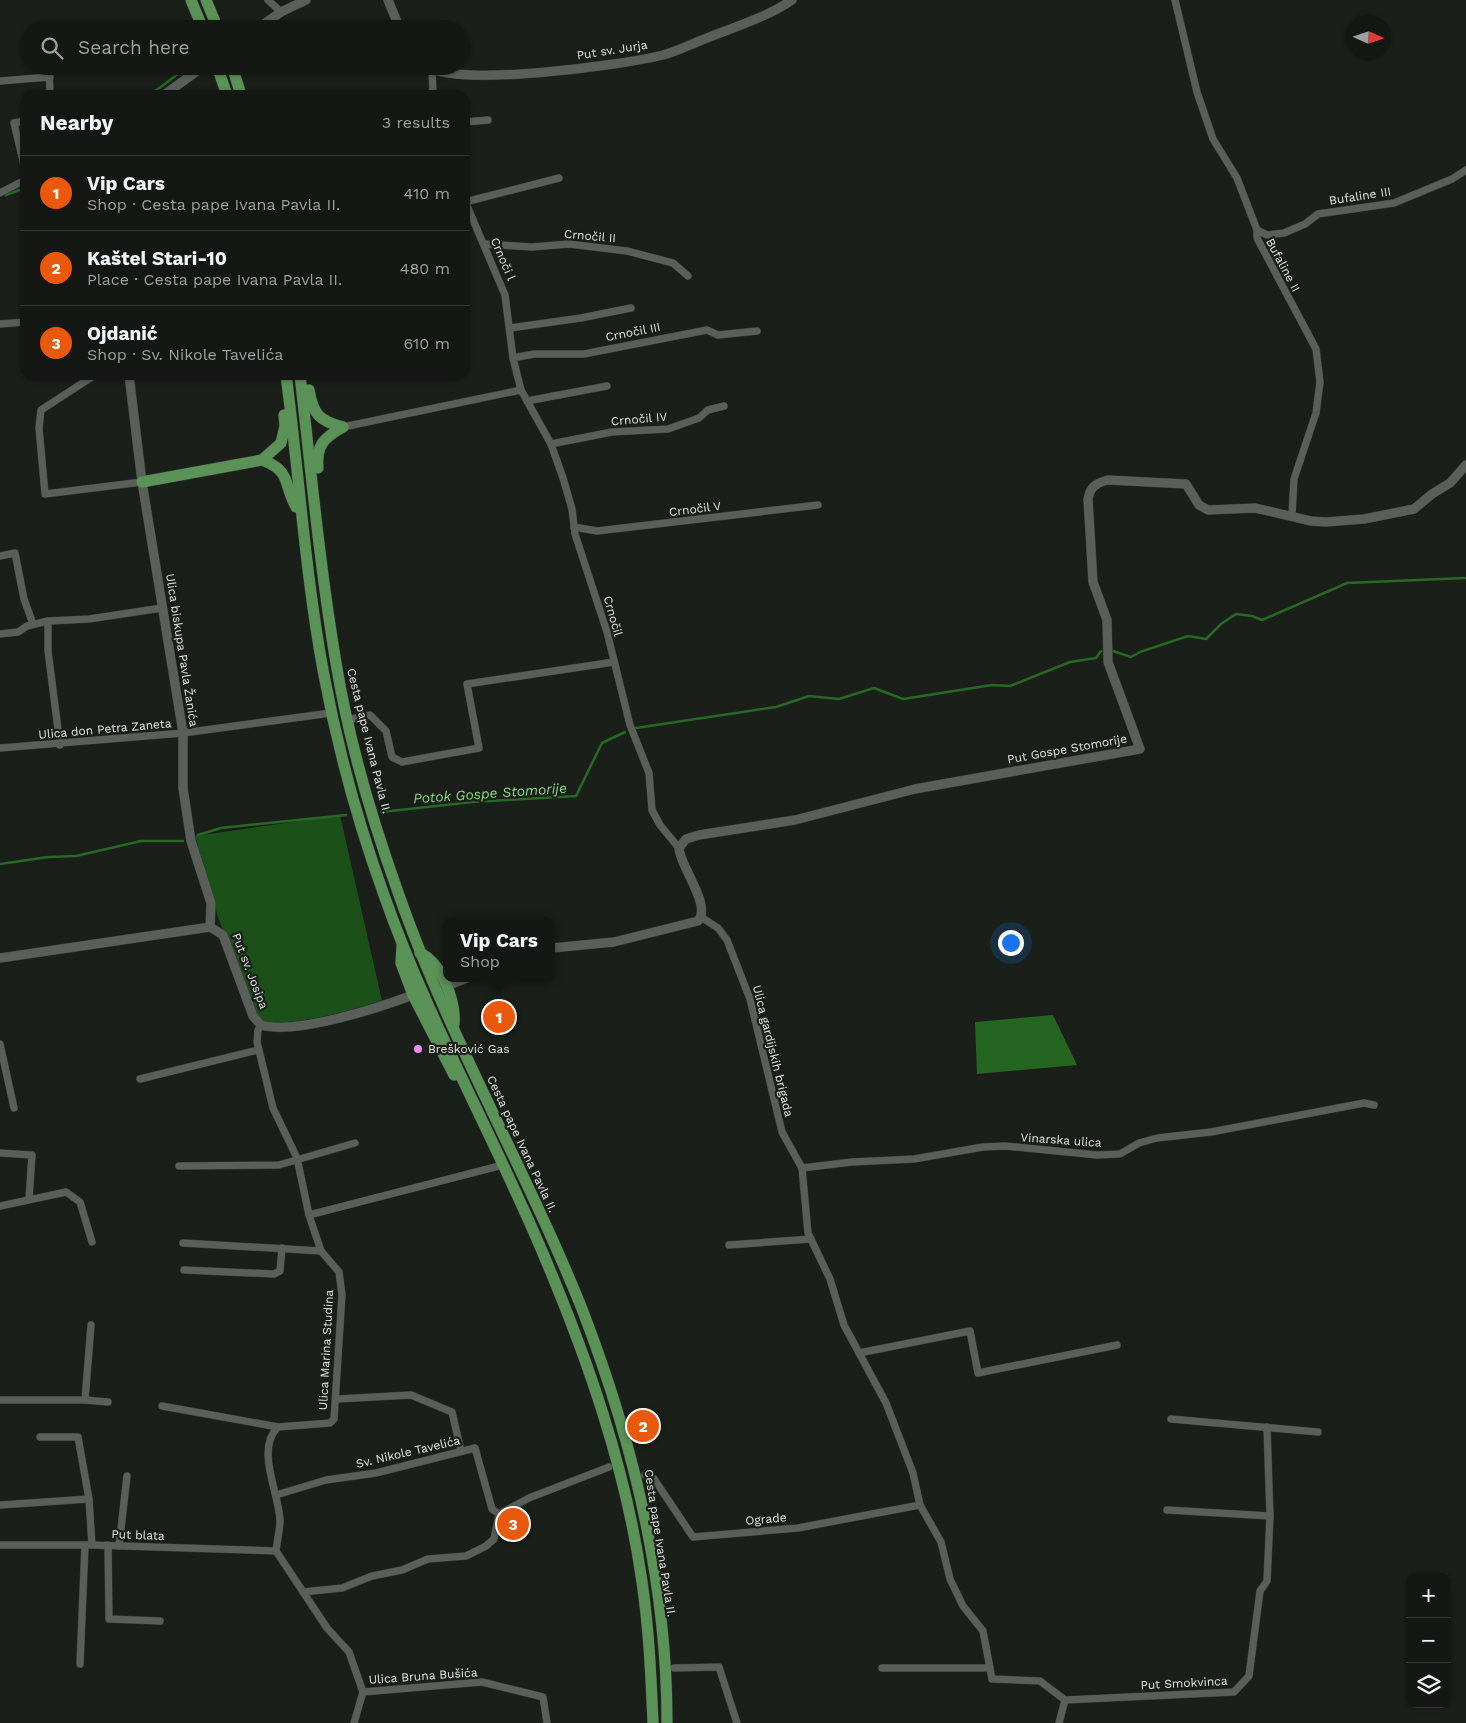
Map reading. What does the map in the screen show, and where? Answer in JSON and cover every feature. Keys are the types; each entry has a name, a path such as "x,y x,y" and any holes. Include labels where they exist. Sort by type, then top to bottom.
{"main road":[{"path":"191,0 199,20"},
{"path":"206,0 214,20"},
{"path":"220,75 224,90"},
{"path":"235,75 239,90"},
{"path":"142,482 262,460 281,443 284,436 282,392 285,380"},
{"name":"Cesta pape Ivana Pavla II.","path":"286,380 316,631 331,713 370,854 402,945 565,1307 587,1366 618,1465 642,1583 651,1671 653,1723"},
{"name":"Cesta pape Ivana Pavla II.","path":"301,380 336,666 367,798 420,953 454,1031 570,1281 607,1377 640,1490 655,1581 667,1700 667,1723"},
{"path":"306,380 312,408 321,419 343,427"},
{"path":"314,494 319,478 317,454 327,438 343,427"},
{"path":"262,460 272,464 282,472 290,486 293,501 301,513"},
{"path":"402,945 401,963 413,995 447,1064 453,1074 465,1084"},
{"path":"420,953 432,961 443,981"},
{"path":"444,982 453,1010 454,1031"}],"street":[{"path":"268,0 281,12"},
{"path":"270,20 281,12 306,0"},
{"path":"388,0 396,20"},
{"name":"Put sv. Jurja","path":"470,75 487,76 559,71 664,55 737,26 792,0"},
{"name":"Bufaline II","path":"1175,0 1197,92 1213,139 1237,178 1257,230 1257,238 1316,349 1320,382 1316,413 1294,479 1292,515"},
{"path":"171,90 192,75"},
{"path":"430,75 432,90"},
{"path":"0,81 50,77 50,90"},
{"path":"470,122 488,120"},
{"path":"20,121 14,122 20,148"},
{"name":"Bufaline III","path":"1257,230 1267,235 1284,233 1305,224 1318,214 1394,203 1452,179 1466,170"},
{"name":"Crnoči l","path":"470,201 559,178"},
{"path":"0,193 20,183"},
{"name":"Crnoči l","path":"470,213 505,296 513,358 521,390"},
{"name":"Crnočil II","path":"484,244 532,247 569,244 628,251 673,263 688,276"},
{"path":"510,328 581,318 631,308"},
{"path":"0,324 20,322"},
{"name":"Crnočil III","path":"513,358 534,354 584,354 707,330 718,335 757,331"},
{"path":"87,380 41,410 39,428 44,494 142,482"},
{"name":"Ulica biskupa Pavla Žanića","path":"130,380 142,482 183,733 183,788 191,841 211,903 210,927"},
{"path":"527,401 607,386"},
{"path":"343,427 521,390"},
{"name":"Crnočil","path":"521,390 551,444 572,509 574,527 607,632 630,725 649,773 652,810 660,825 679,848"},
{"name":"Crnočil IV","path":"551,444 612,432 668,430 699,418 708,410 724,406"},
{"name":"Put Gospe Stomorije","path":"679,848 686,839 699,835 795,820 915,790 1140,749 1108,662 1107,620 1093,582 1088,499 1092,487 1098,482 1108,480 1186,484 1199,505 1208,510 1255,508 1292,515 1311,521 1326,522 1364,519 1414,509 1432,494 1450,483 1466,465"},
{"name":"Crnočil V","path":"574,527 598,531 818,505"},
{"path":"0,556 15,553 24,599 33,624"},
{"path":"0,634 18,632 33,624 48,621 89,619 162,608"},
{"path":"48,621 48,651 60,745"},
{"path":"348,720 370,715 386,731 392,756 402,762 479,748 467,684 614,662"},
{"name":"Ulica don Petra Zaneta","path":"0,748 60,745 183,733 331,713"},
{"path":"555,948 614,942 691,924 701,917 702,908 691,878 680,856 679,848"},
{"name":"Ulica gardijskih brigada","path":"701,917 718,928 727,940 750,999 782,1132 802,1168 808,1233 830,1279 844,1325 886,1403 913,1473 920,1505 941,1542 950,1579 963,1606 983,1631 989,1668"},
{"path":"0,958 210,927"},
{"name":"Put sv. Josipa","path":"210,927 223,935 253,1016 261,1025 304,1025 413,995"},
{"path":"446,986 456,982"},
{"name":"Ulica Marina Studina","path":"261,1025 258,1030 258,1050 273,1108 297,1158 309,1215 321,1250 339,1272 342,1295 337,1399 334,1419 330,1423 278,1427"},
{"path":"0,1044 14,1108"},
{"path":"140,1079 258,1050"},
{"name":"Vinarska ulica","path":"802,1168 852,1162 914,1159 983,1147 1005,1146 1097,1155 1120,1154 1139,1143 1156,1138 1211,1132 1364,1103 1374,1105"},
{"path":"179,1166 279,1165 297,1158 355,1143"},
{"path":"0,1153 32,1155 29,1199"},
{"path":"309,1215 502,1164"},
{"path":"0,1206 66,1192 80,1202 92,1242"},
{"path":"729,1245 811,1239"},
{"path":"183,1243 321,1250"},
{"path":"184,1270 274,1274 280,1271 282,1248"},
{"path":"85,1400 91,1325"},
{"path":"859,1353 970,1331 978,1373 1118,1345"},
{"path":"337,1399 412,1395 452,1412 461,1451"},
{"path":"0,1400 85,1400 108,1402"},
{"path":"162,1406 278,1427"},
{"path":"1171,1419 1318,1432"},
{"path":"276,1551 280,1521 268,1457 272,1432 278,1427"},
{"name":"Put Smokvinca","path":"1065,1700 1234,1692 1249,1676 1260,1591 1267,1581 1270,1516 1267,1427"},
{"path":"40,1437 78,1437 89,1499 89,1545 80,1664"},
{"name":"Sv. Nikole Tavelića","path":"276,1495 326,1480 376,1473 475,1448 492,1509 499,1514"},
{"path":"303,1592 342,1588 372,1576 402,1570 428,1559 466,1556 486,1546 494,1539 499,1514 529,1498 609,1467"},
{"name":"Ograde","path":"645,1475 652,1476 693,1537 798,1528 920,1505"},
{"path":"119,1546 127,1476"},
{"path":"0,1505 89,1499"},
{"path":"1167,1510 1270,1516"},
{"name":"Put blata","path":"0,1545 89,1545 276,1551"},
{"path":"108,1546 109,1619 160,1621"},
{"name":"Ulica Bruna Bušića","path":"276,1551 327,1628 349,1652 363,1692 354,1723"},
{"path":"674,1668 719,1667 737,1723"},
{"path":"882,1668 989,1668 992,1679 1040,1681 1065,1700 1059,1723"},
{"name":"Ulica Bruna Bušića","path":"363,1692 482,1682 543,1697 547,1723"}],"green space":[{"path":"340,815 382,1001 294,1022 264,1023 253,1010 218,917 195,836"},
{"path":"1053,1015 1077,1065 977,1074 975,1022"}],"waterway":[{"path":"157,90 177,75"},
{"path":"6,195 20,190"},
{"name":"Potok Gospe Stomorije","path":"1113,651 1131,657 1140,652 1188,636 1206,639 1221,624 1236,614 1252,616 1262,620 1347,583 1465,578"},
{"name":"Potok Gospe Stomorije","path":"636,728 776,707 809,696 839,699 874,688 903,699 992,685 1010,686 1070,662 1096,658 1101,651"},
{"name":"Potok Gospe Stomorije","path":"381,812 473,802 576,796 602,743 625,732"},
{"name":"Potok Gospe Stomorije","path":"198,835 221,828 346,815"},
{"name":"Potok Gospe Stomorije","path":"0,864 48,857 76,856 141,841 183,841"}],"place":[{"name":"Vip Cars","path":"499,1017"},
{"name":"Brešković Gas","path":"418,1049"},
{"name":"Kaštel Stari-10","path":"643,1426"},
{"name":"Ojdanić","path":"513,1524"}]}
